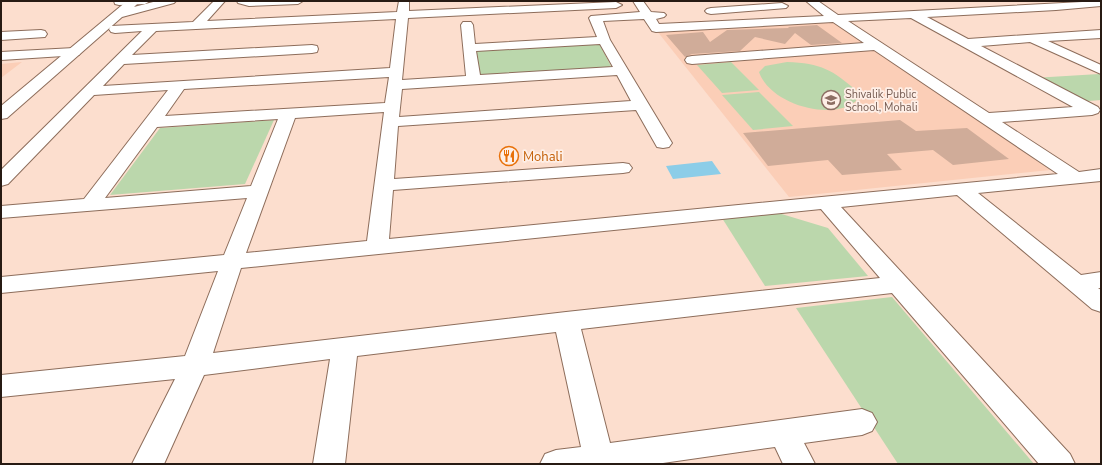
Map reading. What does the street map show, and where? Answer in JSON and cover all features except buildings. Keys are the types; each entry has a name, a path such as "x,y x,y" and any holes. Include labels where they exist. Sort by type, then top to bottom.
{"highway":[{"path":"1,114 62,56 119,6 138,1"},
{"path":"119,6 170,1"},
{"path":"1,100 62,56"}],"street":[{"path":"196,25 220,1"},
{"path":"242,1 249,3 298,1"},
{"path":"638,1 656,28 833,17 1056,7 1100,2"},
{"path":"811,4 1075,177"},
{"path":"116,30 324,19 406,18 483,6 616,5"},
{"path":"701,11 791,6"},
{"path":"1056,7 1082,17"},
{"path":"914,14 965,43 1095,110"},
{"path":"581,19 668,15"},
{"path":"377,247 396,78 406,18"},
{"path":"596,18 604,40 663,143"},
{"path":"142,39 320,29 324,19"},
{"path":"452,26 482,24"},
{"path":"467,25 473,80"},
{"path":"1,180 153,27"},
{"path":"1,36 41,34"},
{"path":"965,43 1101,34"},
{"path":"300,78 317,36"},
{"path":"1031,38 1101,70"},
{"path":"469,48 604,40"},
{"path":"692,60 876,46"},
{"path":"121,60 312,49"},
{"path":"1,56 62,56"},
{"path":"1,62 62,56"},
{"path":"89,91 300,78 473,80 622,71"},
{"path":"90,205 180,86"},
{"path":"152,122 288,114 392,114 641,105"},
{"path":"987,118 1095,110"},
{"path":"148,464 195,366 258,191 288,114"},
{"path":"384,185 623,168"},
{"path":"1,285 1101,175"},
{"path":"961,189 1101,303"},
{"path":"1,212 258,191"},
{"path":"825,202 1059,464"},
{"path":"1076,283 1101,280"},
{"path":"1,386 195,366 566,321 898,284"},
{"path":"566,321 600,461"},
{"path":"329,464 345,347"},
{"path":"556,464 600,461 862,422"},
{"path":"783,433 799,464"}],"shaded area":[{"name":"Shivalik Public School, Mohali","path":"832,20 1050,170 789,197 657,31"},
{"path":"22,62 1,78 1,64"}],"green space":[{"path":"599,43 612,68 479,76 476,50"},
{"path":"731,62 759,90 722,93 697,65"},
{"path":"787,62 818,66 834,73 858,92 856,101 846,107 835,110 822,110 796,104 784,98 773,91 764,82 759,72 765,66"},
{"path":"1101,75 1101,100 1076,102 1033,78"},
{"path":"759,92 793,126 753,130 722,95"},
{"path":"274,120 245,184 110,195 160,128"},
{"path":"775,212 828,228 868,276 765,286 722,218"},
{"path":"892,297 1034,464 898,464 796,308"}],"water":[{"path":"712,161 721,174 673,179 666,166"}],"place":[{"name":"Shivalik Public School, Mohali","path":"831,100"},
{"name":"Mohali","path":"509,156"}]}
